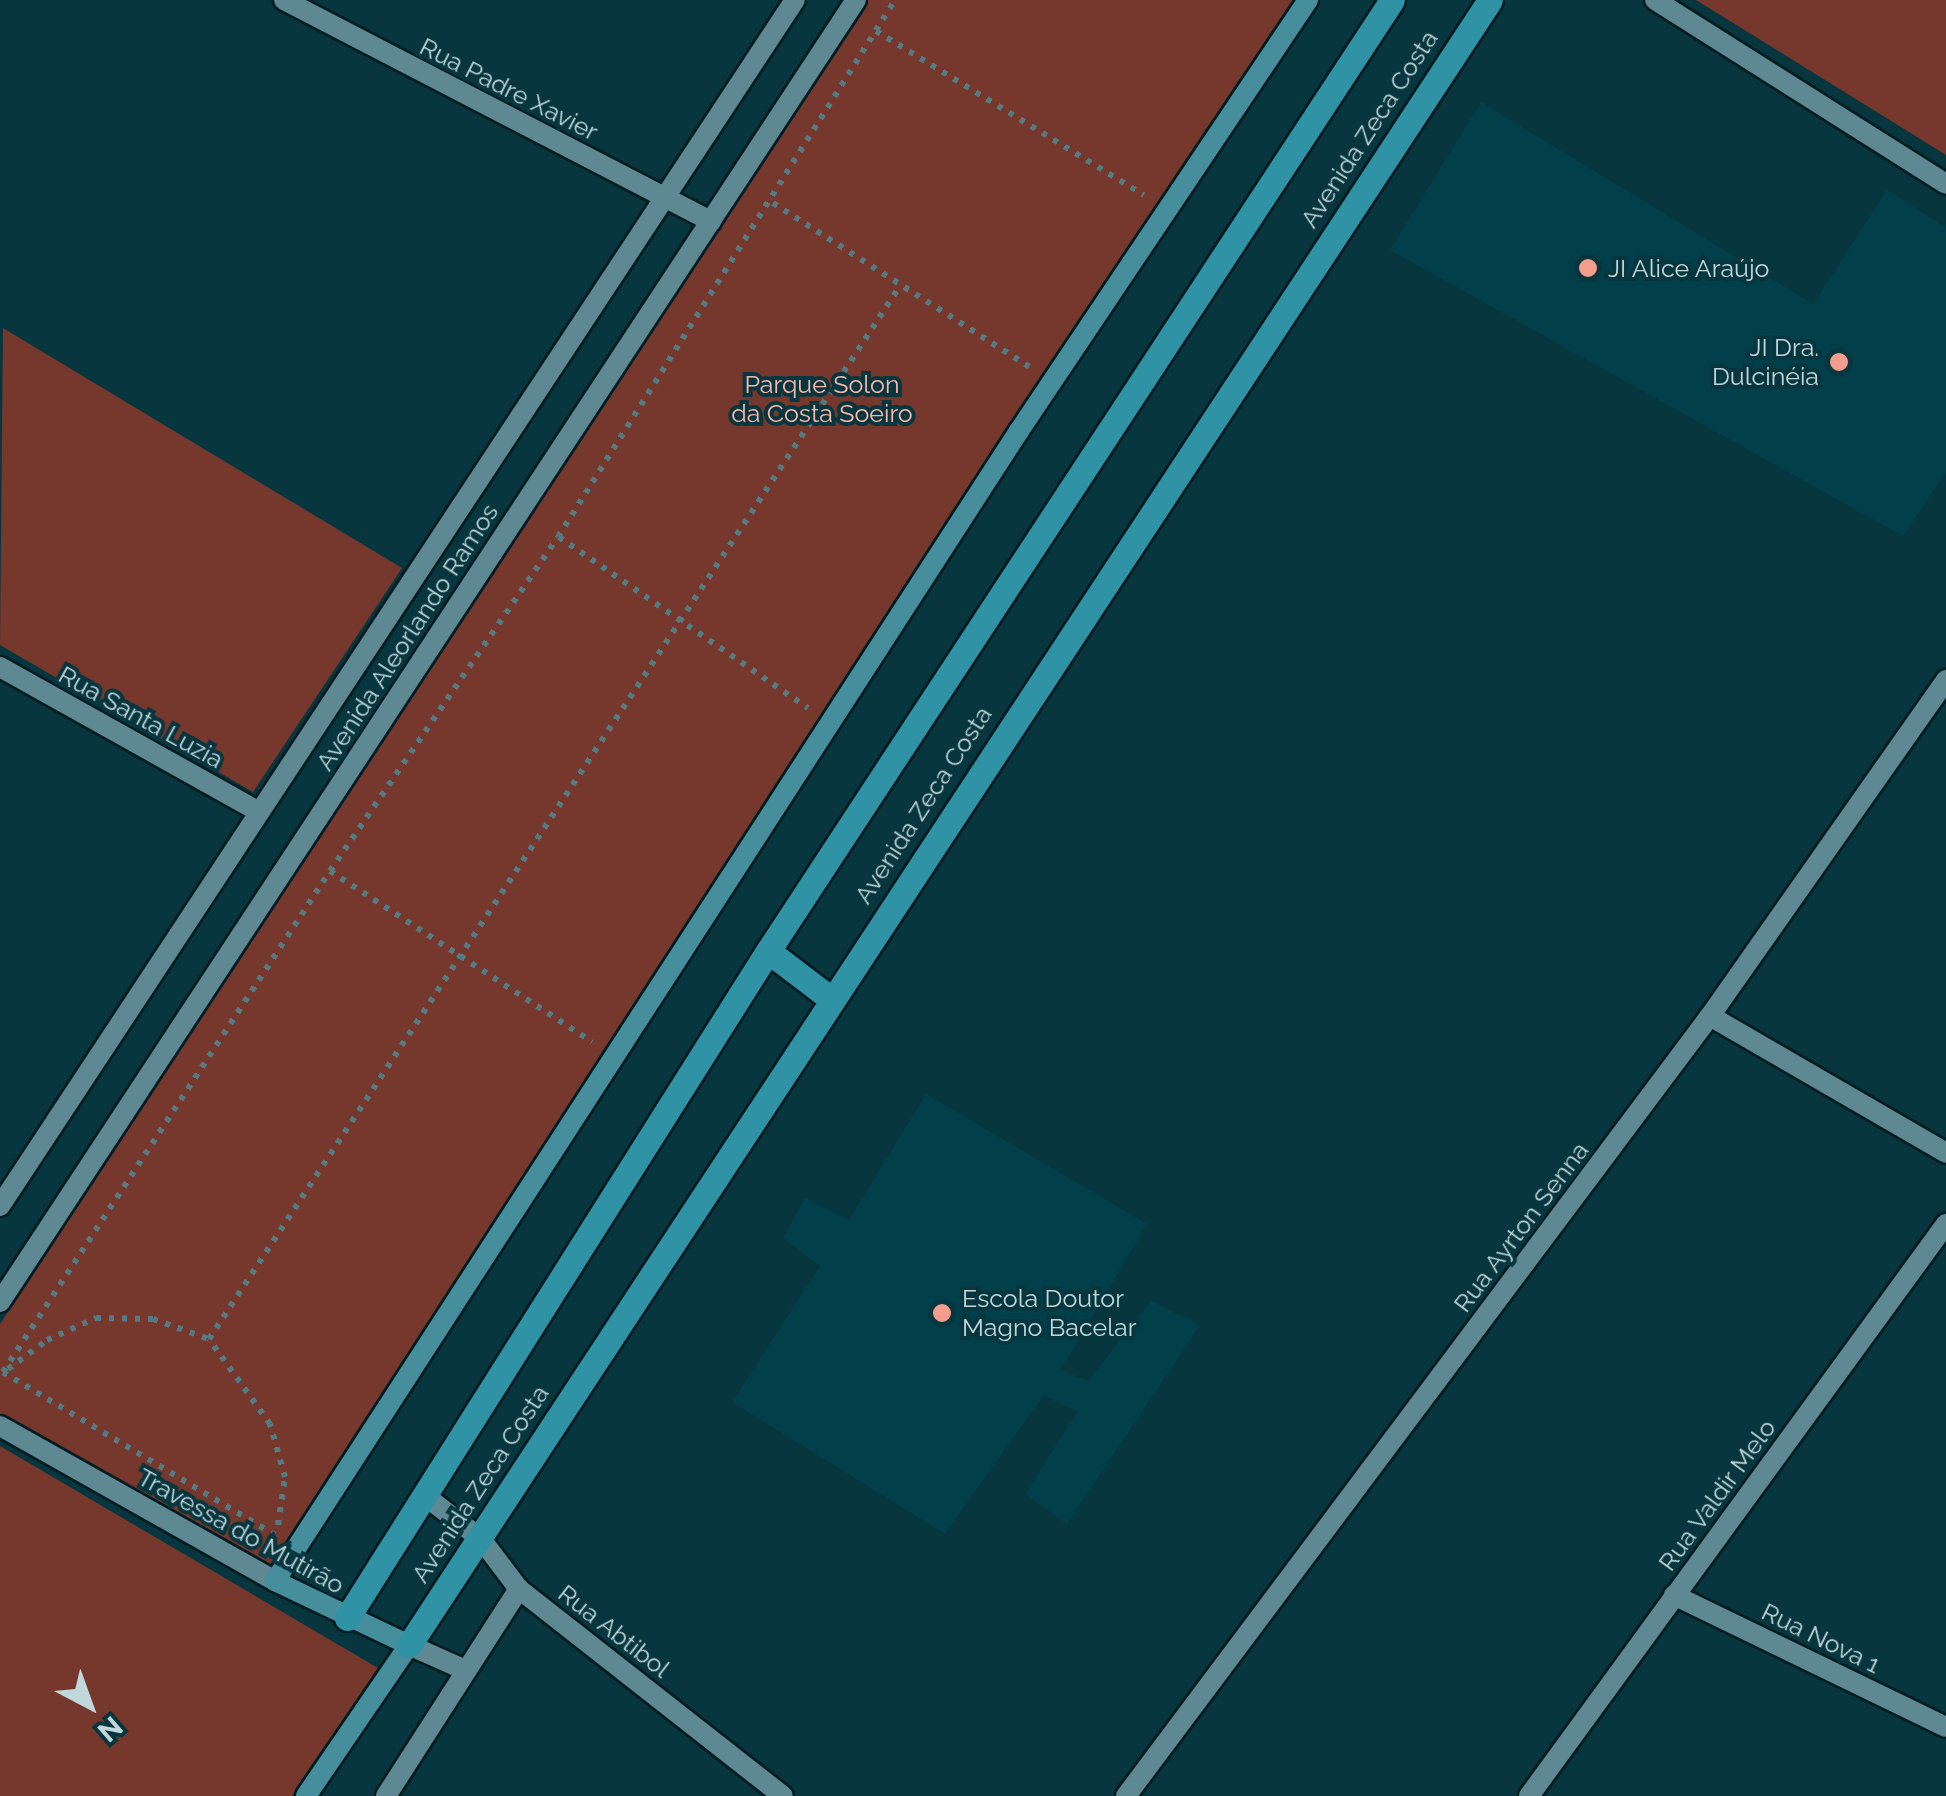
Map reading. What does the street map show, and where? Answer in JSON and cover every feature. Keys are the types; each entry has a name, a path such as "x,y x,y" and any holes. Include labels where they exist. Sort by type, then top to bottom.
{"main road":[{"name":"Avenida Zeca Costa","path":"347,1618 768,950 1392,0"},
{"name":"Avenida Zeca Costa","path":"408,1645 1490,0"},
{"path":"768,950 831,999"}],"street":[{"name":"Rua Padre Xavier","path":"284,0 711,221"},
{"name":"Avenida Aleorlando Ramos","path":"0,1206 662,196 795,0"},
{"name":"Avenida Aleorlando Ramos","path":"0,1302 856,0"},
{"path":"275,1581 1019,431 1308,0"},
{"path":"1655,0 1946,184"},
{"name":"Rua Santa Luzia","path":"0,666 258,812"},
{"name":"Rua Ayrton Senna","path":"1126,1796 1710,1016 1946,680"},
{"path":"1710,1016 1946,1153"},
{"name":"Rua Valdir Melo","path":"1528,1796 1946,1224"},
{"name":"Travessa do Mutirão","path":"0,1426 275,1581 463,1669"},
{"name":"Rua Abtibol","path":"424,1495 481,1539 519,1588 783,1796"},
{"path":"386,1796 463,1669 519,1588"},
{"name":"Rua Nova 1","path":"1674,1595 1946,1727"},
{"path":"306,1796 408,1645"}],"path":[{"path":"3,1372 330,870 558,536 773,203 895,0"},
{"path":"876,30 1149,198"},
{"path":"1139,214 1160,182"},
{"path":"773,203 1034,371"},
{"path":"210,1339 900,286"},
{"path":"1024,387 1044,355"},
{"path":"558,536 684,619 813,712"},
{"path":"802,728 823,696"},
{"path":"330,870 614,1056"},
{"path":"584,1060 606,1027"},
{"path":"3,1372 47,1340 96,1318 153,1320 210,1339 270,1424 285,1477 276,1536"},
{"path":"3,1372 276,1536"},
{"path":"276,1536 297,1503"}],"shaded area":[{"path":"1481,102 1813,304 1887,190 1946,228 1946,472 1903,536 1390,250"},
{"name":"Escola Doutor Magno Bacelar","path":"926,1094 1147,1224 1061,1370 1088,1381 1151,1301 1200,1325 1067,1524 1025,1494 1078,1411 1043,1396 945,1534 732,1402 820,1266 783,1238 805,1198 849,1220"}],"green space":[{"name":"Parque Solon da Costa Soeiro","path":"865,0 1296,0 268,1578 0,1414 0,1324"},
{"path":"1696,0 1946,0 1946,155"},
{"path":"3,328 402,568 253,792 0,645"},
{"path":"0,1446 378,1668 292,1796 0,1796"}],"place":[{"name":"JI Alice Araújo","path":"1588,268"},
{"name":"JI Dra. Dulcinéia","path":"1839,362"},
{"name":"Escola Doutor Magno Bacelar","path":"942,1313"}]}
